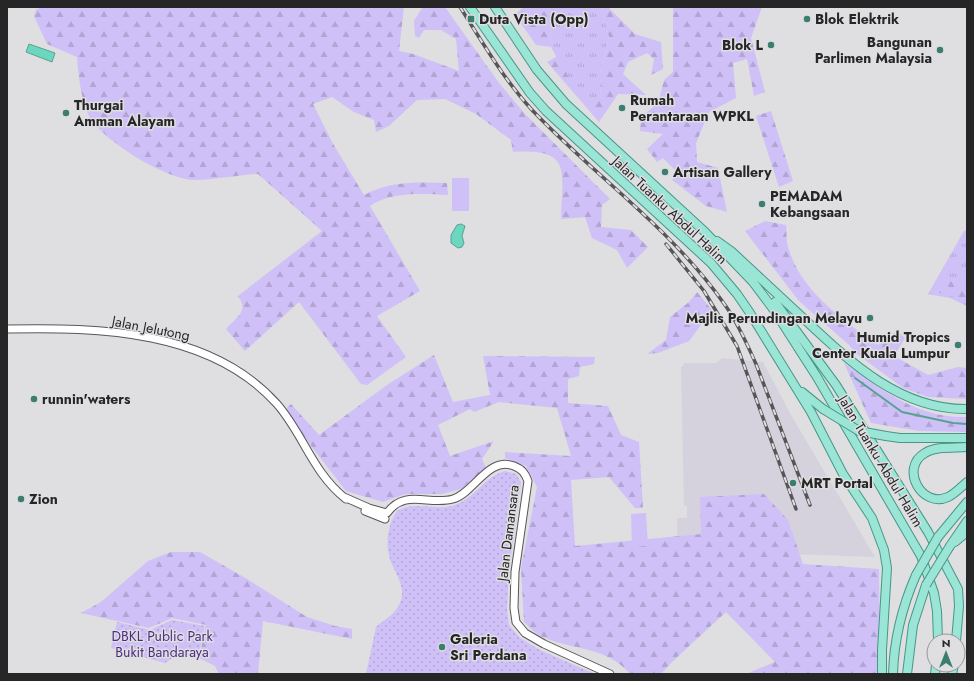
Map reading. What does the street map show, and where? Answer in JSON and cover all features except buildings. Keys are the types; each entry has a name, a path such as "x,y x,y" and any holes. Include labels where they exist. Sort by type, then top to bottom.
{"main road":[{"name":"Jalan Tuanku Abdul Halim","path":"470,7 530,93 546,111 701,253 716,269 737,294 795,386 811,412 843,474 872,518 884,550 887,568 882,674"},
{"name":"Jalan Tuanku Abdul Halim","path":"495,7 537,70 566,104 705,232 753,282 796,343 921,556 934,593 937,611 938,633"},
{"path":"705,232 731,251 838,350 884,384 914,400 938,407 967,409"},
{"path":"753,282 772,299 836,385 928,532 958,589 960,606 957,633"},
{"path":"795,386 823,409 859,430 900,438 967,438"},
{"path":"967,447 936,449 924,454 915,463 914,476 917,486 923,493 939,499 952,495 967,482"},
{"path":"893,674 895,640 908,594 916,574 938,537 967,502"},
{"path":"907,674 913,625 926,585 967,520"},
{"path":"950,546 967,532"}],"street":[{"name":"Jalan Jelutong","path":"7,329 78,329 128,335 167,342 212,357 253,381 277,404 294,427 316,467 333,489 358,508 386,516"},
{"name":"Jalan Damansara","path":"393,506 409,499 452,500 462,496 480,477 496,467 505,464 519,468 525,473 528,481 515,572 514,608 516,622 525,633 544,644 610,674"},
{"name":"Jalan Jelutong","path":"344,497 386,516"},
{"path":"360,504 379,507 393,506"},
{"path":"386,516 393,506"}],"shaded area":[{"path":"29,44 55,53 52,62 26,52"},
{"path":"461,224 465,226 462,236 464,243 462,247 458,248 451,243 451,235 457,225"},
{"path":"722,358 763,362 791,415 875,557 678,550 677,518 687,518 687,506 684,506 681,367 685,363 716,363"}],"green space":[{"path":"41,7 404,7 399,51 413,54 459,71 456,39 441,30 424,30 419,38 415,36 414,21 422,8 445,7 499,83 525,114 610,199 602,205 601,227 631,230 648,247 627,268 617,250 592,238 585,217 561,219 562,176 560,166 555,159 546,154 513,152 511,140 476,114 445,99 417,100 389,126 376,132 374,120 354,112 332,97 313,104 332,142 364,195 384,187 404,183 447,183 448,195 408,194 388,198 370,206 420,291 377,316 406,357 367,385 361,384 299,302 245,351 226,329 238,317 242,310 241,301 238,296 322,231 258,174 202,180 182,178 151,166 106,135 88,114 82,94 77,57 47,44 34,16 36,10"},
{"path":"523,7 550,7 551,47 536,45 515,15"},
{"path":"550,7 604,7 602,11 609,37 600,73 601,100 580,100 551,47"},
{"path":"604,7 608,7 635,34 661,42 663,69 651,75 654,59 647,53 628,62 623,74 646,95 618,94 599,122 547,62 558,56 580,100 601,99 600,73 609,37 602,11"},
{"path":"673,7 762,7 751,38 765,92 754,96 747,59 733,63 736,98 709,112 696,143 697,162 718,168 727,212 706,206 672,180 678,173 663,158 657,162 647,149 663,134 640,131 641,117 658,103 664,80 673,72"},
{"path":"771,111 793,181 779,187 756,116"},
{"path":"452,178 469,178 469,211 452,211"},
{"path":"765,221 786,225 788,247 802,278 824,303 864,335 878,345 897,331 905,338 894,356 928,375 958,367 967,368 967,399 928,397 903,388 857,354 849,345 799,301 745,231"},
{"path":"967,230 967,306 950,298 928,294 964,231"},
{"path":"940,278 967,284 967,300 932,291"},
{"path":"697,292 712,310 689,341 658,353 647,354 666,340 670,317 689,302"},
{"path":"434,355 453,402 490,395 483,356 595,357 594,364 580,367 579,376 568,379 568,403 608,406 621,435 639,442 643,508 635,508 609,477 571,480 575,546 701,534 700,497 764,494 788,520 803,564 879,569 880,674 746,674 775,662 726,612 661,674 630,674 621,665 601,654 538,635 524,622 521,568 537,487 526,466 505,458 505,452 571,456 557,408 499,402 474,412 470,409 438,425 450,456 494,441 482,459 486,468 461,489 442,494 405,494 383,502 346,491 308,442 286,409 291,404 319,435 387,385"},
{"path":"844,363 901,401 933,413 967,417 967,432 919,431 871,423"},
{"path":"505,471 516,474 521,482 509,571 507,608 509,625 520,638 540,650 595,674 366,674 376,627 394,612 401,599 402,592 400,581 388,553 388,534 391,522 397,511 411,506 448,507 455,505 468,498 491,478"},
{"path":"646,513 648,546 632,547 631,514"},
{"path":"171,552 200,552 247,579 307,617 335,626 352,629 352,639 263,621 258,674 219,674 215,666 199,658 206,625 172,618 149,628 81,613 101,602 148,561"},
{"name":"DBKL Public Park Bukit Bandaraya","path":"172,620 205,626 198,657 182,652 165,663 111,648 117,622 150,630"},
{"path":"176,625 190,625 189,650 176,650"}],"waterway":[{"path":"855,378 902,412 953,423 967,424"}],"railway":[{"path":"460,7 503,74 522,99 582,159 658,228 682,252 730,312 746,341 756,364 810,505"},
{"path":"666,244 704,291 737,346 796,509"}],"place":[{"name":"Duta Vista (Opp)","path":"471,19"},
{"name":"Blok Elektrik","path":"807,19"},
{"name":"Blok L","path":"771,45"},
{"name":"Bangunan Parlimen Malaysia","path":"940,50"},
{"name":"Rumah Perantaraan WPKL","path":"622,108"},
{"name":"Thurgai Amman Alayam","path":"66,113"},
{"name":"Artisan Gallery","path":"665,172"},
{"name":"PEMADAM Kebangsaan","path":"762,204"},
{"name":"Majlis Perundingan Melayu","path":"870,318"},
{"name":"Humid Tropics Center Kuala Lumpur","path":"958,345"},
{"name":"runnin'waters","path":"34,399"},
{"name":"MRT Portal","path":"793,483"},
{"name":"Zion","path":"21,499"},
{"name":"Galeria Sri Perdana","path":"442,647"}]}
